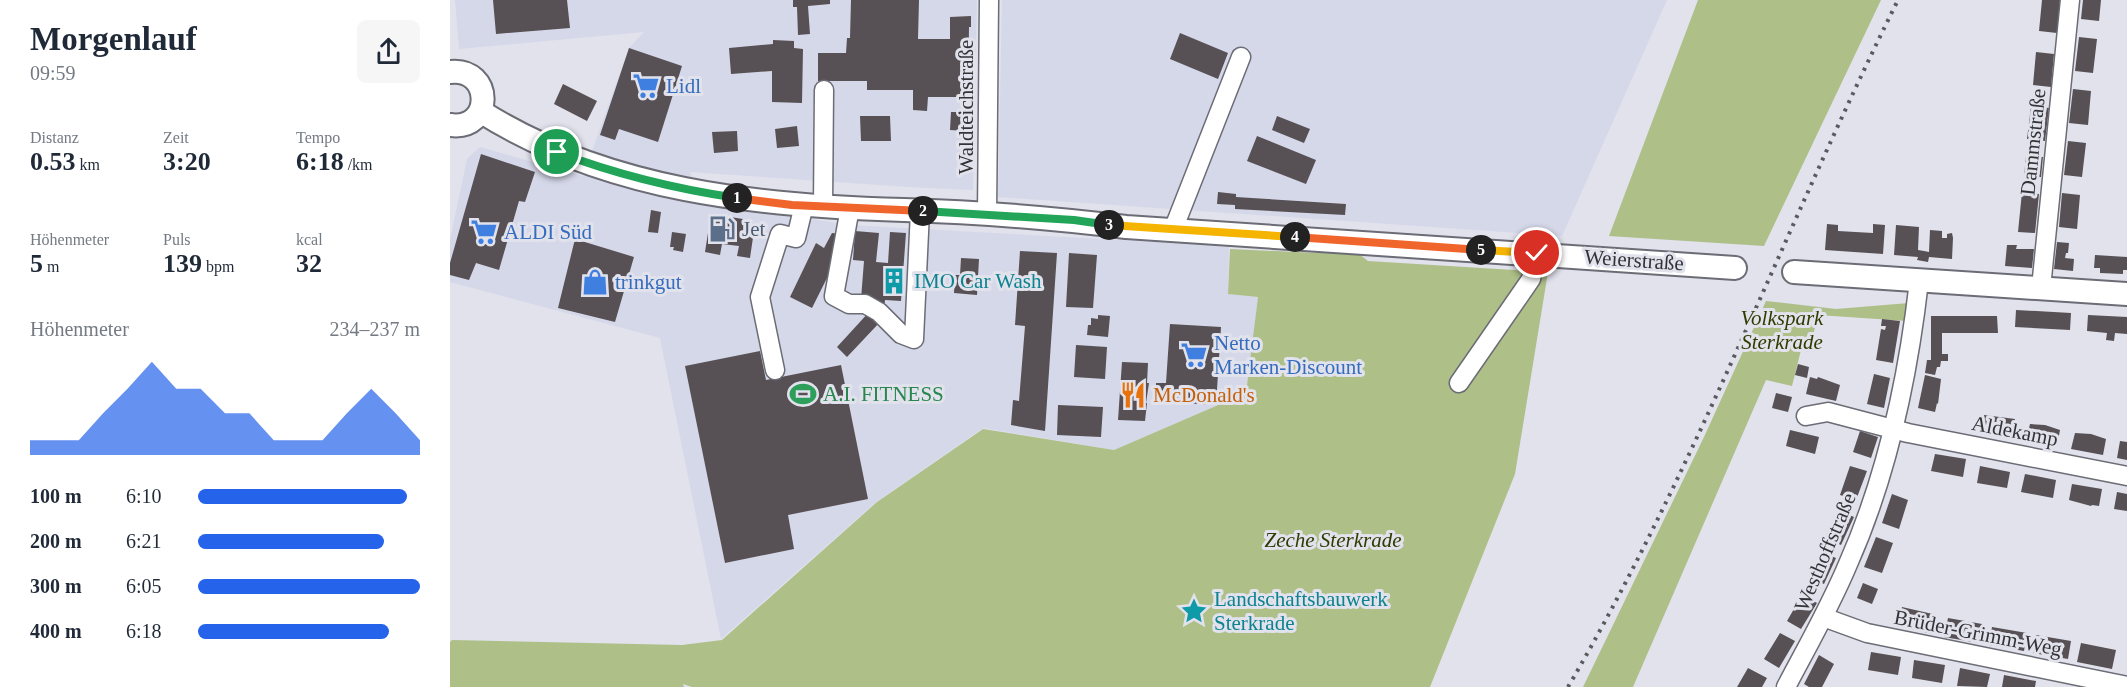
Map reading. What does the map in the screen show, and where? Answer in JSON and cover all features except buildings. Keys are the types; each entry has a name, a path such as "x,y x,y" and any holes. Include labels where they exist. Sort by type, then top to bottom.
{"main road":[{"path":"450,71 465,73 478,83 483,99 480,111 469,123 451,130"},
{"name":"Weierstraße","path":"480,111 537,144 620,173 704,193 772,203 987,215 1173,230 1600,257 1735,268"},
{"path":"1794,272 2127,294"}],"street":[{"name":"Waldteichstraße","path":"987,215 989,0"},
{"name":"Dammstraße","path":"2041,288 2070,0"},
{"path":"1173,230 1241,57"},
{"path":"775,370 760,297 780,234 796,238 813,206 824,90"},
{"path":"850,208 834,296 849,304 865,304 879,312 901,334 914,339 920,211"},
{"path":"1459,383 1532,279 1537,253"},
{"name":"Westhoffstraße","path":"1786,687 1849,564 1875,495 1894,430 1913,337 1919,281"},
{"path":"1806,416 1828,412 1894,430"},
{"name":"Aldekamp","path":"1894,430 2127,476"},
{"name":"Brüder-Grimm-Weg","path":"1823,617 1867,633 2127,686"}],"shaded area":[{"path":"455,0 977,0 973,190 690,172 702,201 849,225 1229,246 1228,294 1258,297 1246,393 1114,450 983,428 876,502 721,639 660,338 450,282 450,240 467,159 480,147 583,176 629,48 644,32 459,49"},
{"path":"1002,0 1667,0 1562,236 998,197"}],"green space":[{"path":"1698,0 1881,0 1764,246 1609,236"},
{"name":"Zeche Sterkrade","path":"1230,249 1358,253 1368,261 1548,272 1515,474 1430,687 692,687 683,684 684,687 450,687 450,642 452,640 682,645 722,640 877,502 983,429 1114,450 1246,393 1258,297 1228,294"},
{"name":"Volkspark Sterkrade","path":"1766,301 1836,309 1909,303 1907,321 1818,315 1809,352 1801,350 1792,386 1766,380 1633,687 1583,687 1704,437"}],"railway":[{"path":"1568,687 1658,519 1898,0"}],"place":[{"name":"Lidl","path":"646,86"},
{"name":"Jet","path":"722,229"},
{"name":"ALDI Süd","path":"484,232"},
{"name":"IMO Car Wash","path":"894,281"},
{"name":"trinkgut","path":"595,282"},
{"name":"Netto Marken-Discount","path":"1194,355"},
{"name":"A.I. FITNESS","path":"803,394"},
{"name":"McDonald's","path":"1133,395"},
{"name":"Landschaftsbauwerk Sterkrade","path":"1194,611"}],"route":[{"path":"557,152 589,164 663,184 704,193 772,203 1074,220 1125,227 1537,253"}]}
